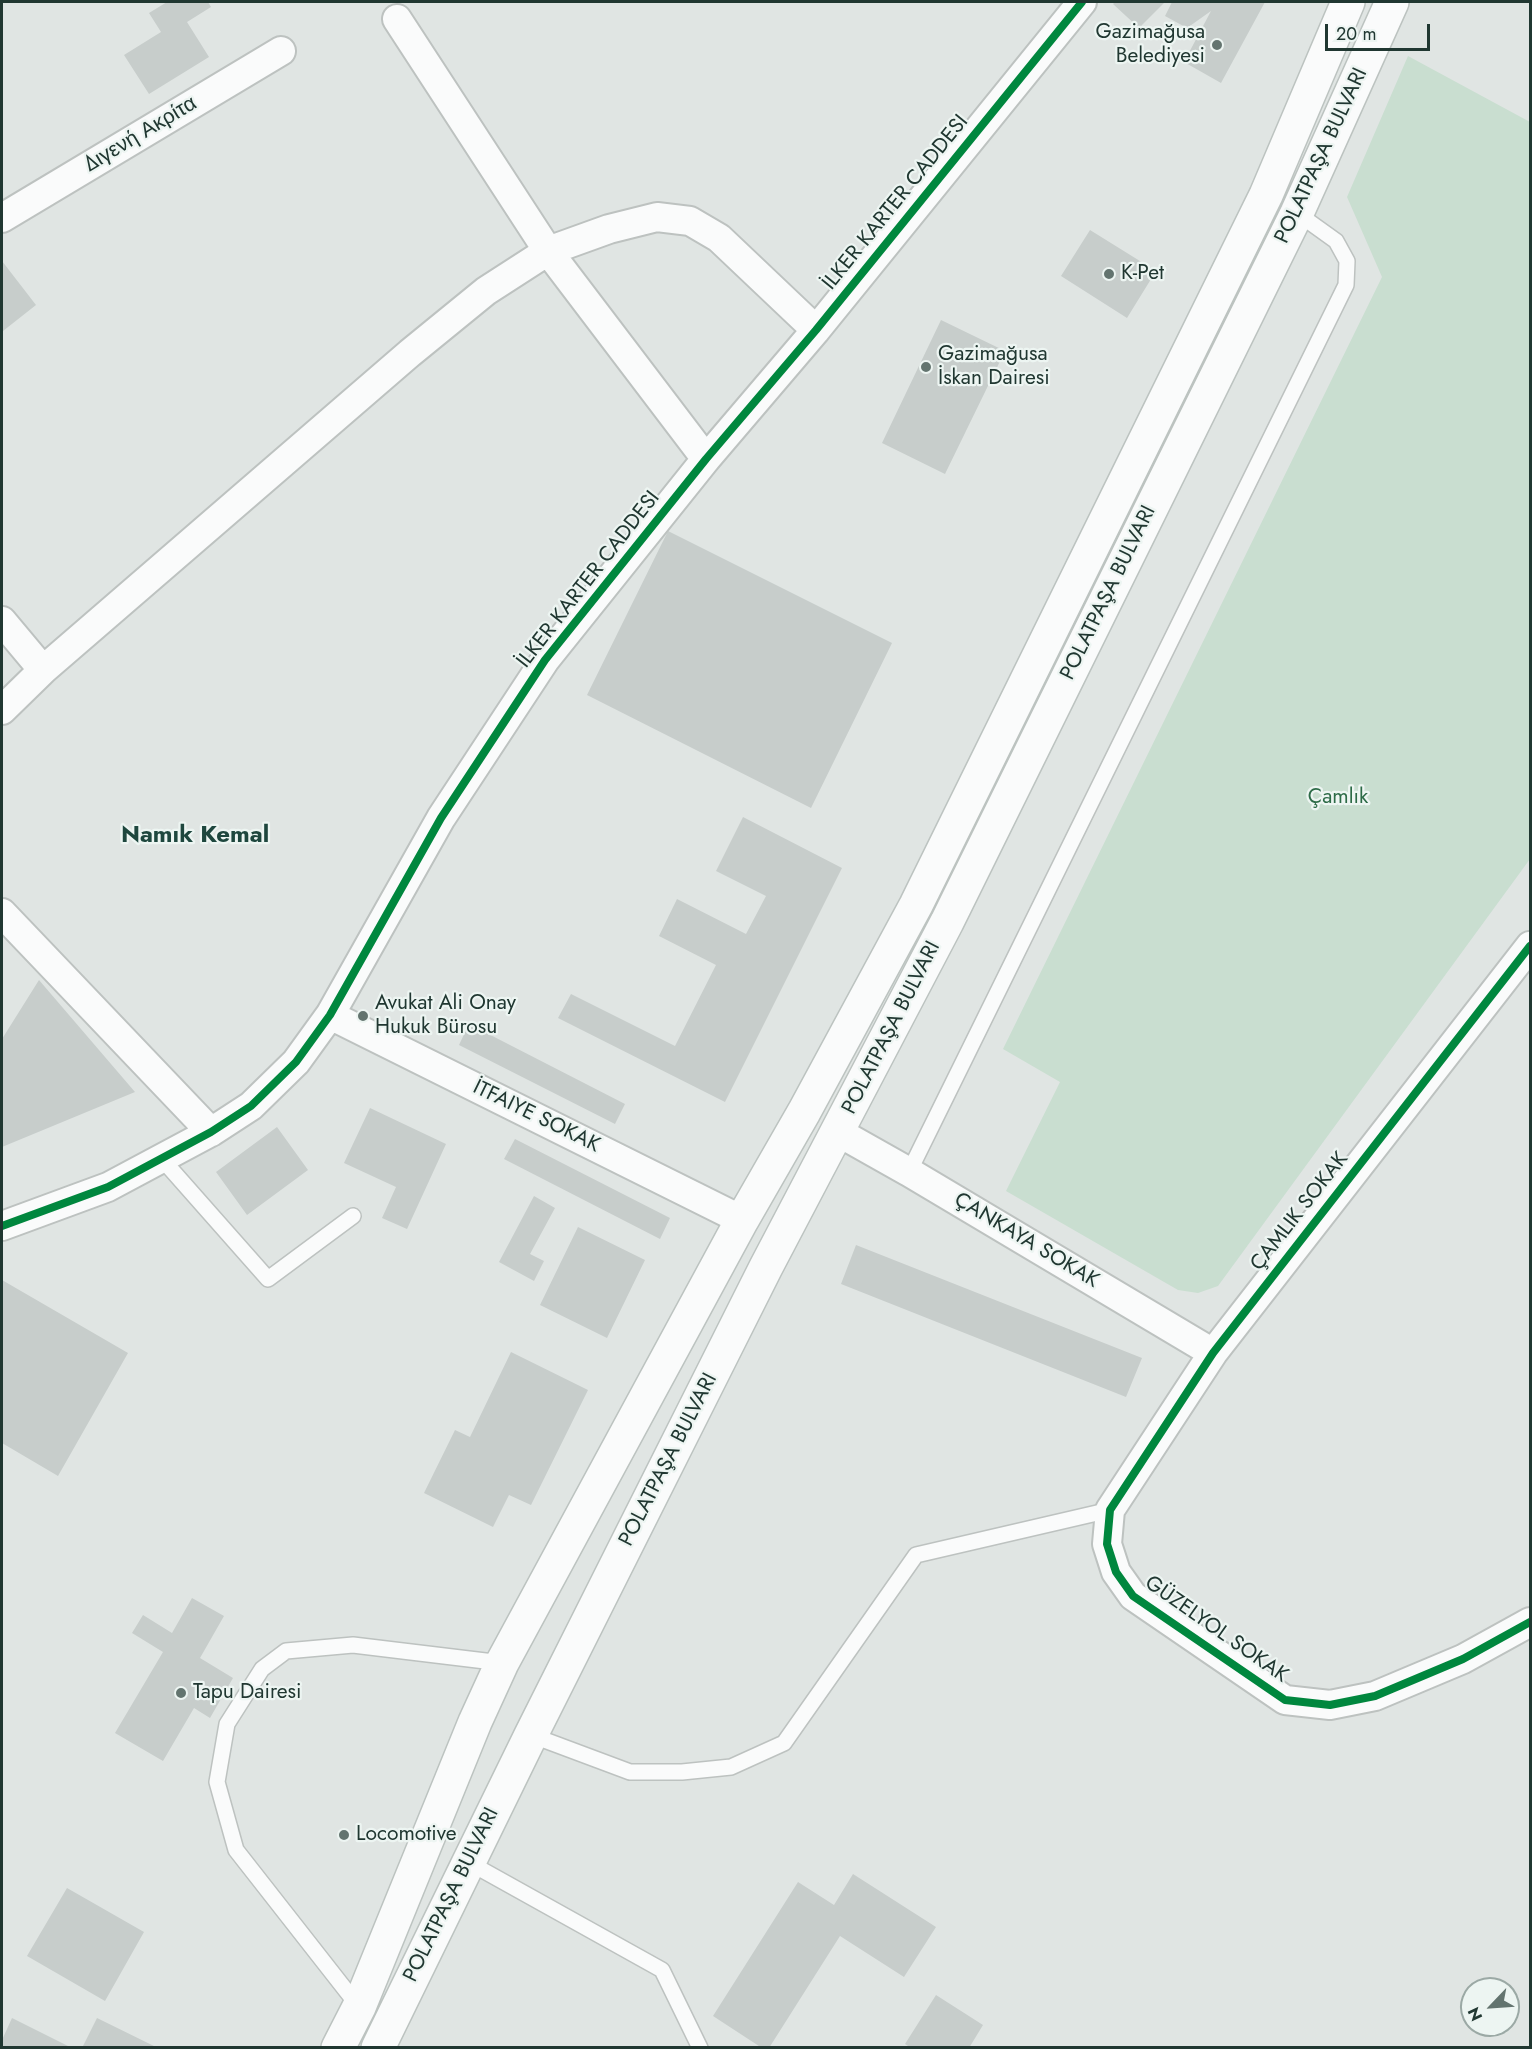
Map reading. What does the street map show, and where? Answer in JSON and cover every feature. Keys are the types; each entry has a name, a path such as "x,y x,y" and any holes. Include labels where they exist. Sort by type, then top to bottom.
{"main road":[{"path":"338,2048 358,2007 475,1722 502,1664 921,894 1266,195 1348,2"},
{"path":"358,2007 383,2036 766,1267 947,922 1297,213 1392,2"}],"street":[{"name":"İLKER KARTER CADDESI","path":"2,1226 108,1187 212,1132 251,1106 296,1062 330,1015 441,818 545,660 706,459 816,330 1082,2"},
{"path":"397,19 548,251 706,459"},
{"name":"Διγενή Ακρίτα","path":"2,218 281,51"},
{"path":"2,710 43,670 410,353 486,291 548,251 609,229 657,217 690,221 719,238 816,330"},
{"path":"2,621 43,670"},
{"path":"2,913 212,1132"},
{"path":"1110,1510 1213,1353 1530,946"},
{"name":"İTFAIYE SOKAK","path":"330,1015 742,1220"},
{"name":"ÇANKAYA SOKAK","path":"838,1132 1213,1353"},
{"name":"GÜZELYOL SOKAK","path":"1110,1510 1107,1544 1116,1572 1133,1596 1286,1700 1330,1705 1375,1696 1463,1659 1530,1622"}],"lane":[{"path":"909,1172 1346,285 1347,261 1336,241 1297,213"},
{"path":"162,1159 268,1279 353,1216"},
{"path":"531,1735 630,1772 682,1772 731,1767 784,1743 916,1555 1110,1510"},
{"path":"358,2007 236,1850 217,1782 227,1724 262,1669 286,1651 353,1645 502,1664"},
{"path":"468,1862 662,1970 700,2048"}],"green space":[{"name":"Çamlık","path":"1408,56 1530,122 1530,859 1218,1286 1198,1293 1178,1290 1006,1191 1060,1082 1003,1049 1382,277 1347,197"}],"building":[{"path":"167,2 208,2 211,7 187,22 209,57 149,94 124,55 161,32 149,13"},
{"name":"Gazimağusa Belediyesi","path":"1115,2 1165,2 1139,28 1113,4"},
{"name":"Gazimağusa Belediyesi","path":"1172,2 1265,2 1221,83 1184,62 1211,11 1187,28 1165,16"},
{"name":"K-Pet","path":"1090,230 1156,271 1127,318 1061,276"},
{"path":"2,261 36,305 3,331 2,329"},
{"path":"941,320 1005,351 945,474 882,443"},
{"path":"668,531 892,643 811,808 587,695"},
{"path":"743,817 842,868 725,1102 558,1018 571,994 675,1046 716,965 659,936 677,899 746,934 766,896 716,871"},
{"path":"39,980 135,1092 2,1147 2,1039"},
{"path":"469,1024 625,1104 615,1124 459,1045"},
{"path":"370,1108 446,1144 407,1229 382,1218 396,1187 344,1163"},
{"path":"277,1127 308,1170 247,1215 216,1172"},
{"path":"515,1139 670,1218 660,1239 504,1159"},
{"path":"534,1196 555,1208 530,1254 544,1261 534,1281 499,1262"},
{"path":"578,1227 645,1260 607,1338 540,1305"},
{"path":"856,1245 1142,1358 1126,1397 841,1284"},
{"path":"2,1280 128,1353 58,1476 2,1443"},
{"path":"511,1352 588,1390 531,1505 509,1495 493,1527 424,1493 455,1430 470,1437"},
{"name":"Tapu Dairesi","path":"192,1598 224,1616 200,1658 233,1678 210,1718 194,1708 163,1761 115,1733 163,1652 132,1633 143,1615 172,1633"},
{"path":"853,1874 936,1927 904,1977 840,1936 769,2048 762,2048 713,2016 798,1882 834,1905"},
{"path":"67,1888 144,1932 105,2001 27,1956"},
{"path":"936,1995 983,2025 969,2048 911,2048 905,2044"},
{"path":"12,2018 72,2048 2,2048 2,2040"},
{"path":"97,2018 158,2048 82,2048"}],"cycle path":[{"path":"2,1226 108,1187 211,1132 251,1106 296,1062 330,1015 441,818 545,660 706,459 816,330 1082,2"},
{"name":"ÇAMLIK SOKAK","path":"1530,946 1213,1353 1110,1510 1107,1544 1116,1572 1133,1596 1285,1700 1330,1705 1375,1696 1463,1659 1530,1622"}],"place":[{"name":"Gazimağusa Belediyesi","path":"1217,45"},
{"name":"K-Pet","path":"1109,274"},
{"name":"Gazimağusa İskan Dairesi","path":"926,367"},
{"name":"Avukat Ali Onay Hukuk Bürosu","path":"363,1016"},
{"name":"Tapu Dairesi","path":"181,1693"},
{"name":"Locomotive","path":"344,1835"}],"district":[{"name":"Namık Kemal","path":"195,836"}]}
